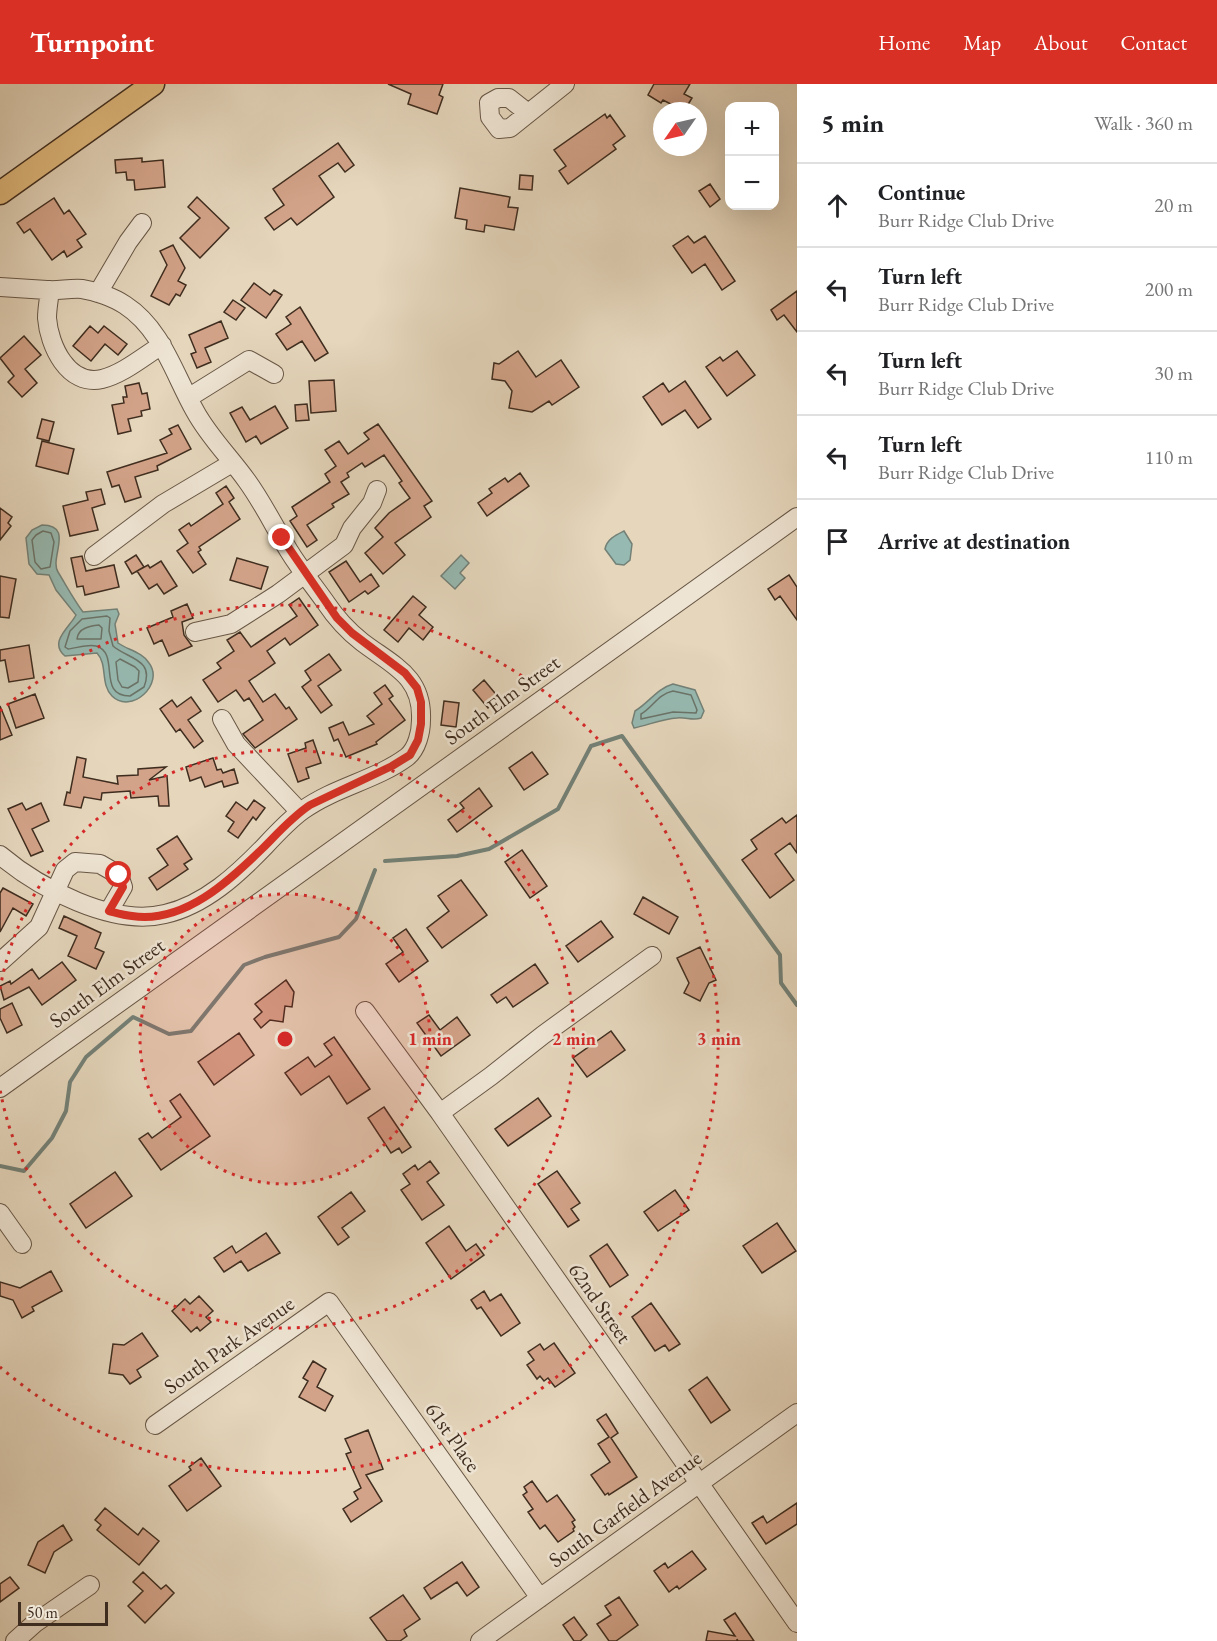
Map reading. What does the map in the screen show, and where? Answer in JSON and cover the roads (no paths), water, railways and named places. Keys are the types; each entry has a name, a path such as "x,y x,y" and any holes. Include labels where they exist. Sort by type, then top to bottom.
{"main road":[{"path":"0,193 153,84"}],"street":[{"path":"528,113 565,84"},
{"path":"98,293 142,223"},
{"path":"0,287 80,289 98,293 125,305 146,325 162,345 188,398 206,428 248,482 292,555 327,604 344,626 411,681 417,688 421,702 418,740 410,755 310,805 205,898 164,914 132,917 55,892 16,869 0,855"},
{"path":"50,290 47,316 51,341 60,359 76,375 88,381 115,375 162,345"},
{"path":"188,398 249,360 274,374"},
{"path":"94,556 163,504 232,463"},
{"path":"195,632 231,624 278,594 344,544 352,528 372,502 377,490"},
{"name":"South Elm Street","path":"0,1088 797,517"},
{"path":"222,719 236,744 300,812"},
{"path":"0,962 39,927 65,870 75,862 100,864 119,875 123,887 109,911"},
{"path":"440,1113 652,956"},
{"name":"62nd Street","path":"365,1011 440,1113 797,1623"},
{"path":"0,1213 22,1244"},
{"name":"South Park Avenue","path":"155,1425 329,1302"},
{"name":"61st Place","path":"329,1302 540,1598"},
{"name":"South Garfield Avenue","path":"480,1641 797,1413"},
{"path":"15,1641 35,1623 90,1585"}],"water":[{"path":"42,525 52,526 57,530 59,543 56,566 83,612 117,609 119,614 115,624 118,643 139,654 149,663 153,671 153,680 144,694 136,699 128,702 120,701 112,696 106,686 102,663 97,653 65,656 60,651 59,640 76,615 56,590 49,575 37,574 29,564 26,538 32,530"},
{"path":"624,531 632,544 630,560 624,565 616,564 605,549 610,540"},
{"path":"461,555 469,563 460,573 465,578 455,589 441,576"},
{"path":"673,684 695,690 704,711 701,718 672,719 634,728 632,723 635,711 662,689"}],"waterway":[{"path":"385,861 457,856 489,849 558,809 591,746 622,736 780,955 781,983 797,1005"},
{"path":"0,1166 24,1171 52,1138 66,1111 70,1082 86,1057 133,1017 169,1034 191,1031 244,965 339,937 356,919 375,870"}]}
